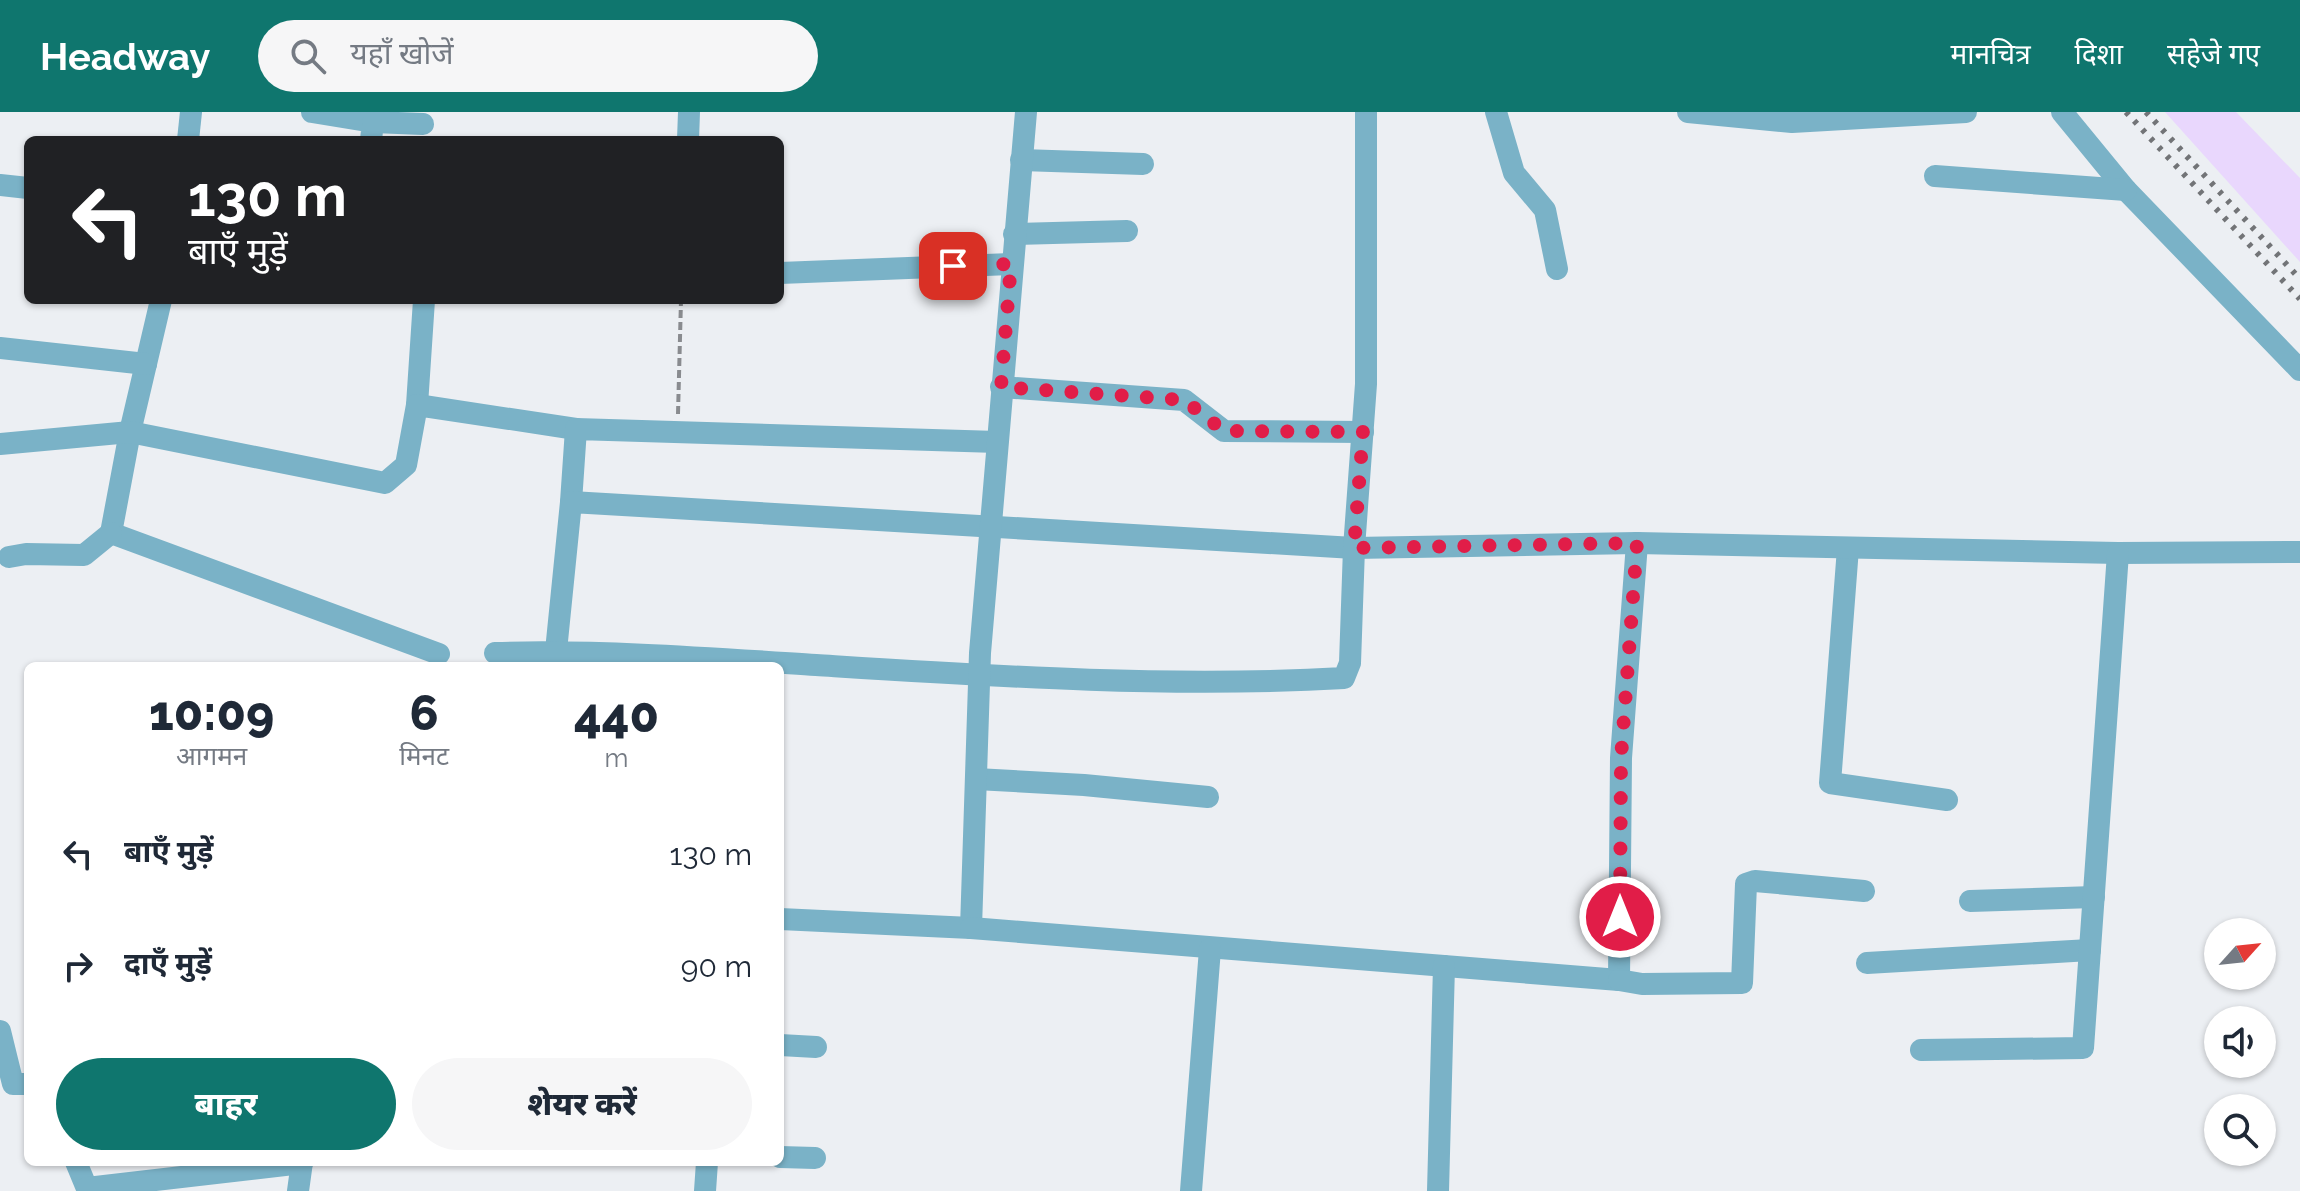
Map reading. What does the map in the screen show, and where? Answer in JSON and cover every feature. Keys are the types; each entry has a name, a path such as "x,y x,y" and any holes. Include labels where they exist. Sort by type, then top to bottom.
{"street":[{"path":"188,136 191,112"},
{"path":"312,112 372,131 423,124"},
{"path":"688,136 689,112"},
{"path":"971,928 979,675 1026,112"},
{"path":"784,664 979,675 1272,682 1344,678 1350,663 1354,548 1366,384 1366,112"},
{"path":"1496,112 1514,173 1545,210 1557,269"},
{"path":"1688,112 1792,122 1966,112"},
{"path":"2062,112 2126,190 2300,370"},
{"path":"1021,160 1143,164"},
{"path":"1935,176 2126,190"},
{"path":"0,185 24,188"},
{"path":"1014,234 1127,231"},
{"path":"784,273 1011,264"},
{"path":"9,557 26,554 84,555 111,533 130,432 160,304"},
{"path":"0,444 130,432 385,483 406,465 417,405 424,304"},
{"path":"0,348 146,364"},
{"path":"1001,387 1184,400 1224,431 1363,432"},
{"path":"417,405 576,429 997,442"},
{"path":"556,651 576,429"},
{"path":"571,502 1354,548 1637,543 2118,553 2300,552"},
{"path":"111,533 429,657"},
{"path":"1619,980 1621,758 1637,543"},
{"path":"1848,548 1830,783 1947,800"},
{"path":"1921,1050 2083,1048 2118,553"},
{"path":"495,653 556,651 750,662"},
{"path":"976,779 1208,797"},
{"path":"784,919 971,928 1655,984 1742,983 1746,884 1755,881 1864,891"},
{"path":"1970,901 2094,897"},
{"path":"1191,1191 1210,949"},
{"path":"1867,963 2090,950"},
{"path":"1438,1191 1444,966"},
{"path":"0,1031 13,1084 24,1084"},
{"path":"784,1045 816,1047"},
{"path":"784,1157 815,1158"},
{"path":"78,1166 87,1189 270,1166"},
{"path":"298,1191 301,1166"},
{"path":"705,1191 707,1166"}],"path":[{"path":"677,432 681,304"}],"shaded area":[{"path":"2165,112 2236,112 2300,178 2300,262"}],"railway":[{"path":"2126,112 2300,299"},
{"path":"2146,112 2300,279"}],"route":[{"path":"953,266 1011,264 1001,387 1184,400 1224,431 1363,432 1354,548 1637,543 1621,758 1620,917"}]}
